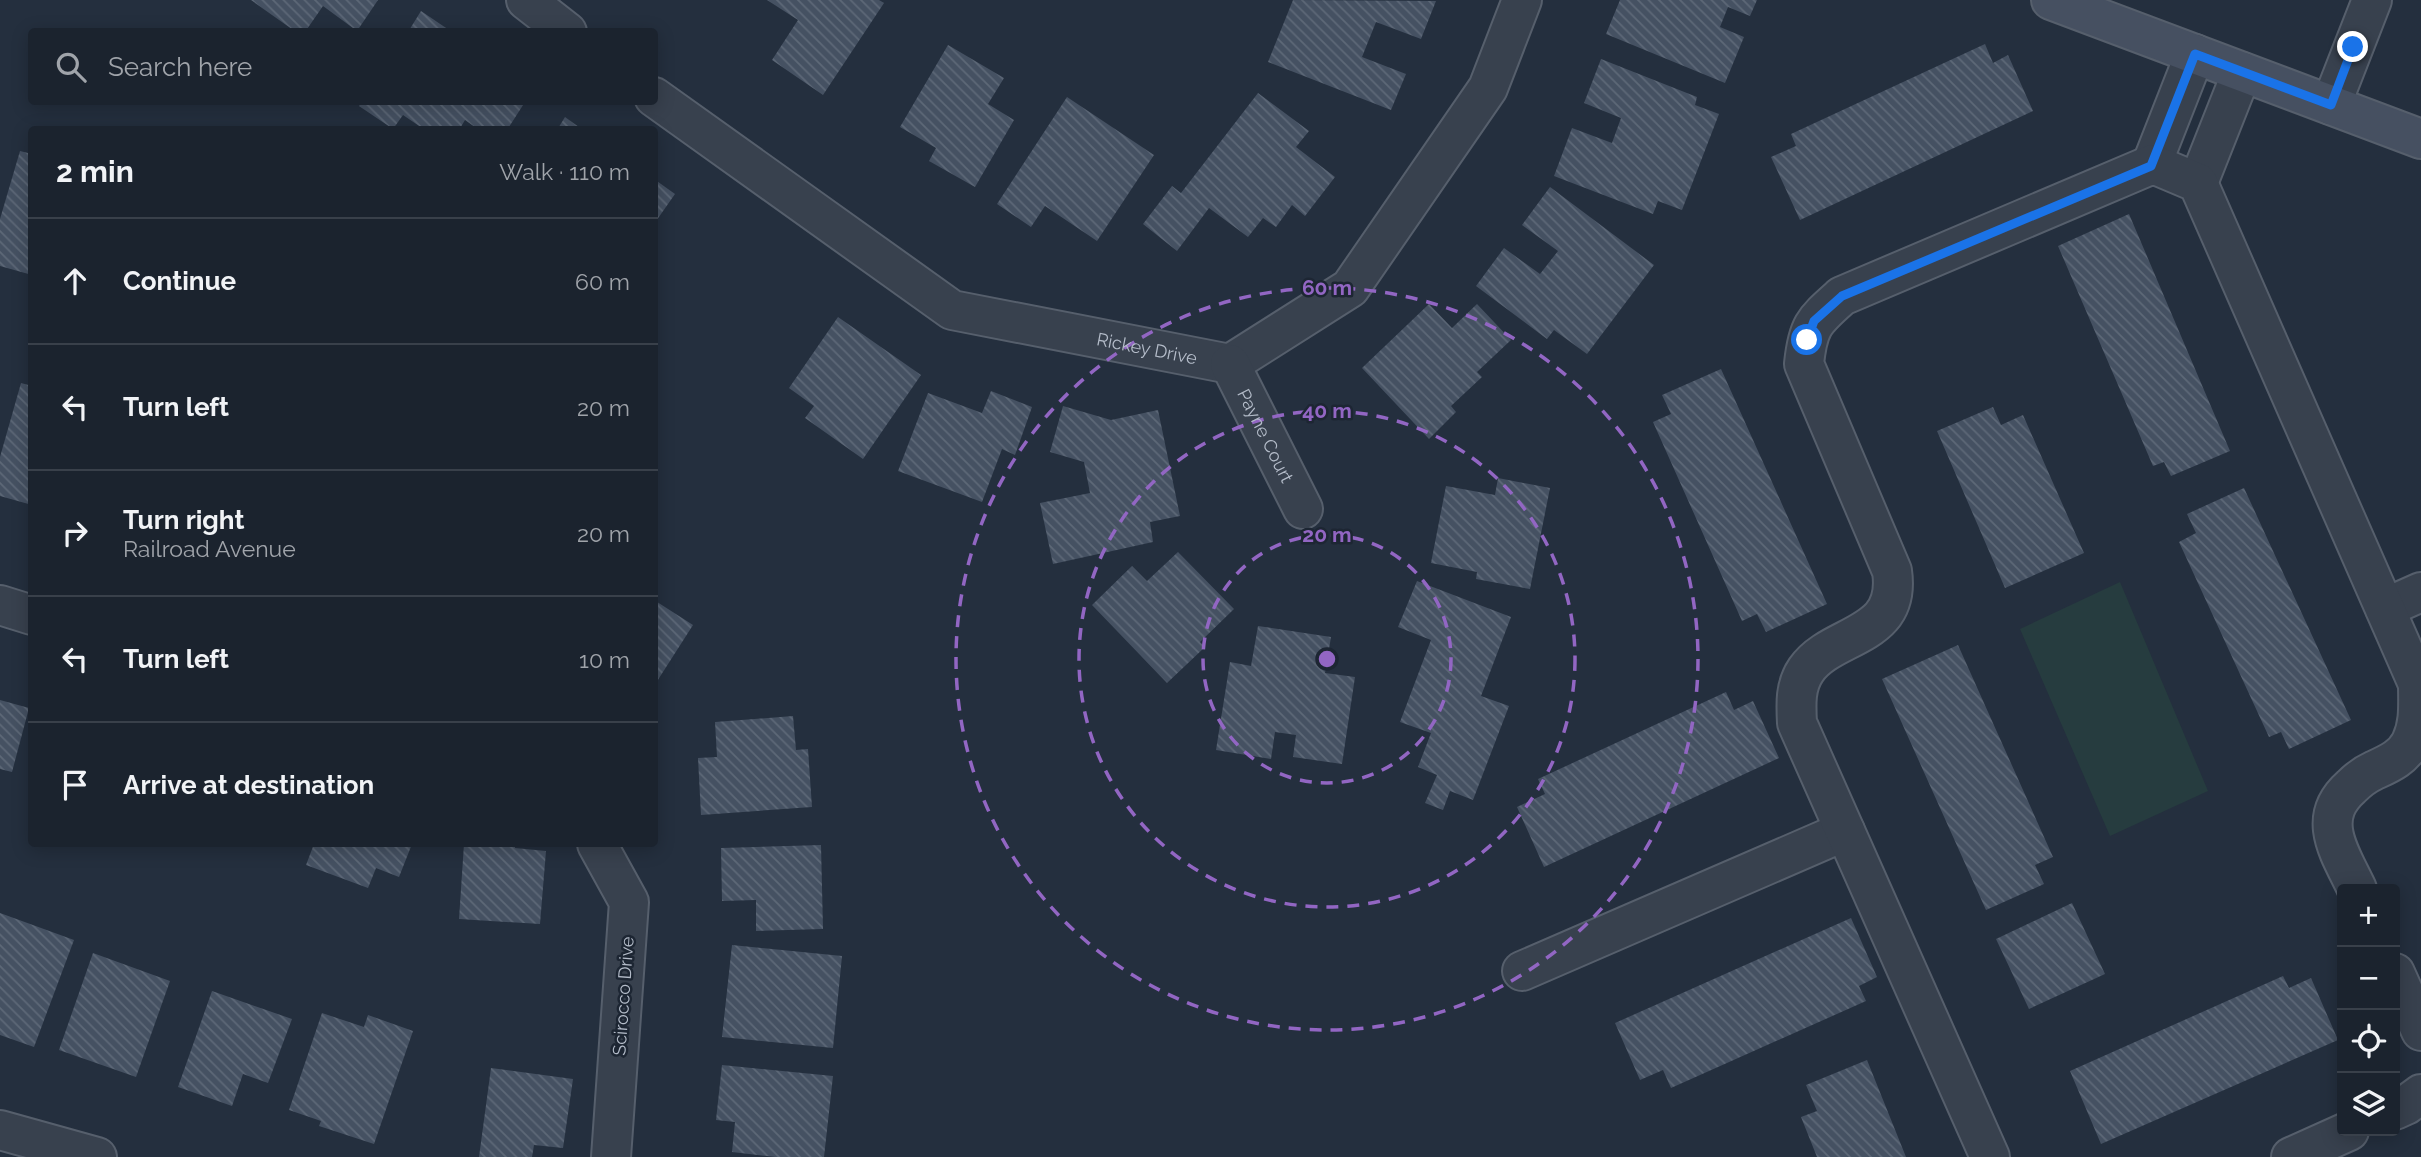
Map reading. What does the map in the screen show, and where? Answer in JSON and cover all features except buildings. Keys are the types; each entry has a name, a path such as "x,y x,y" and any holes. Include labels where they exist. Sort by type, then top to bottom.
{"street":[{"path":"526,0 562,28"},
{"path":"1230,364 1350,288 1488,88 1522,0"},
{"path":"2051,0 2331,105 2418,130"},
{"path":"2331,105 2372,0"},
{"path":"2151,166 2195,54"},
{"path":"2198,183 2242,72"},
{"name":"Rickey Drive","path":"658,100 952,310 1230,364"},
{"path":"1990,1157 1797,723 1796,696 1806,669 1827,652 1868,629 1886,611 1895,588 1892,571 1804,364 1807,340 1814,321 1842,296 2153,164 2198,183 2418,684 2418,717 2410,743 2398,759 2365,774 2342,795 2332,815 2336,843 2355,884"},
{"name":"Payne Court","path":"1230,364 1303,509"},
{"path":"2385,608 2421,592"},
{"path":"0,606 28,614"},
{"path":"1522,971 1845,831"},
{"name":"Scirocco Drive","path":"599,847 629,902 611,1157"},
{"path":"2400,984 2421,1031"},
{"path":"2400,1108 2421,1094"},
{"path":"0,1130 97,1157"},
{"path":"2291,1157 2338,1136"}],"green space":[{"path":"2120,582 2208,791 2110,836 2020,629"}],"route":[{"path":"1807,340 1814,321 1842,296 2151,166 2195,54 2331,105 2353,47"}]}
